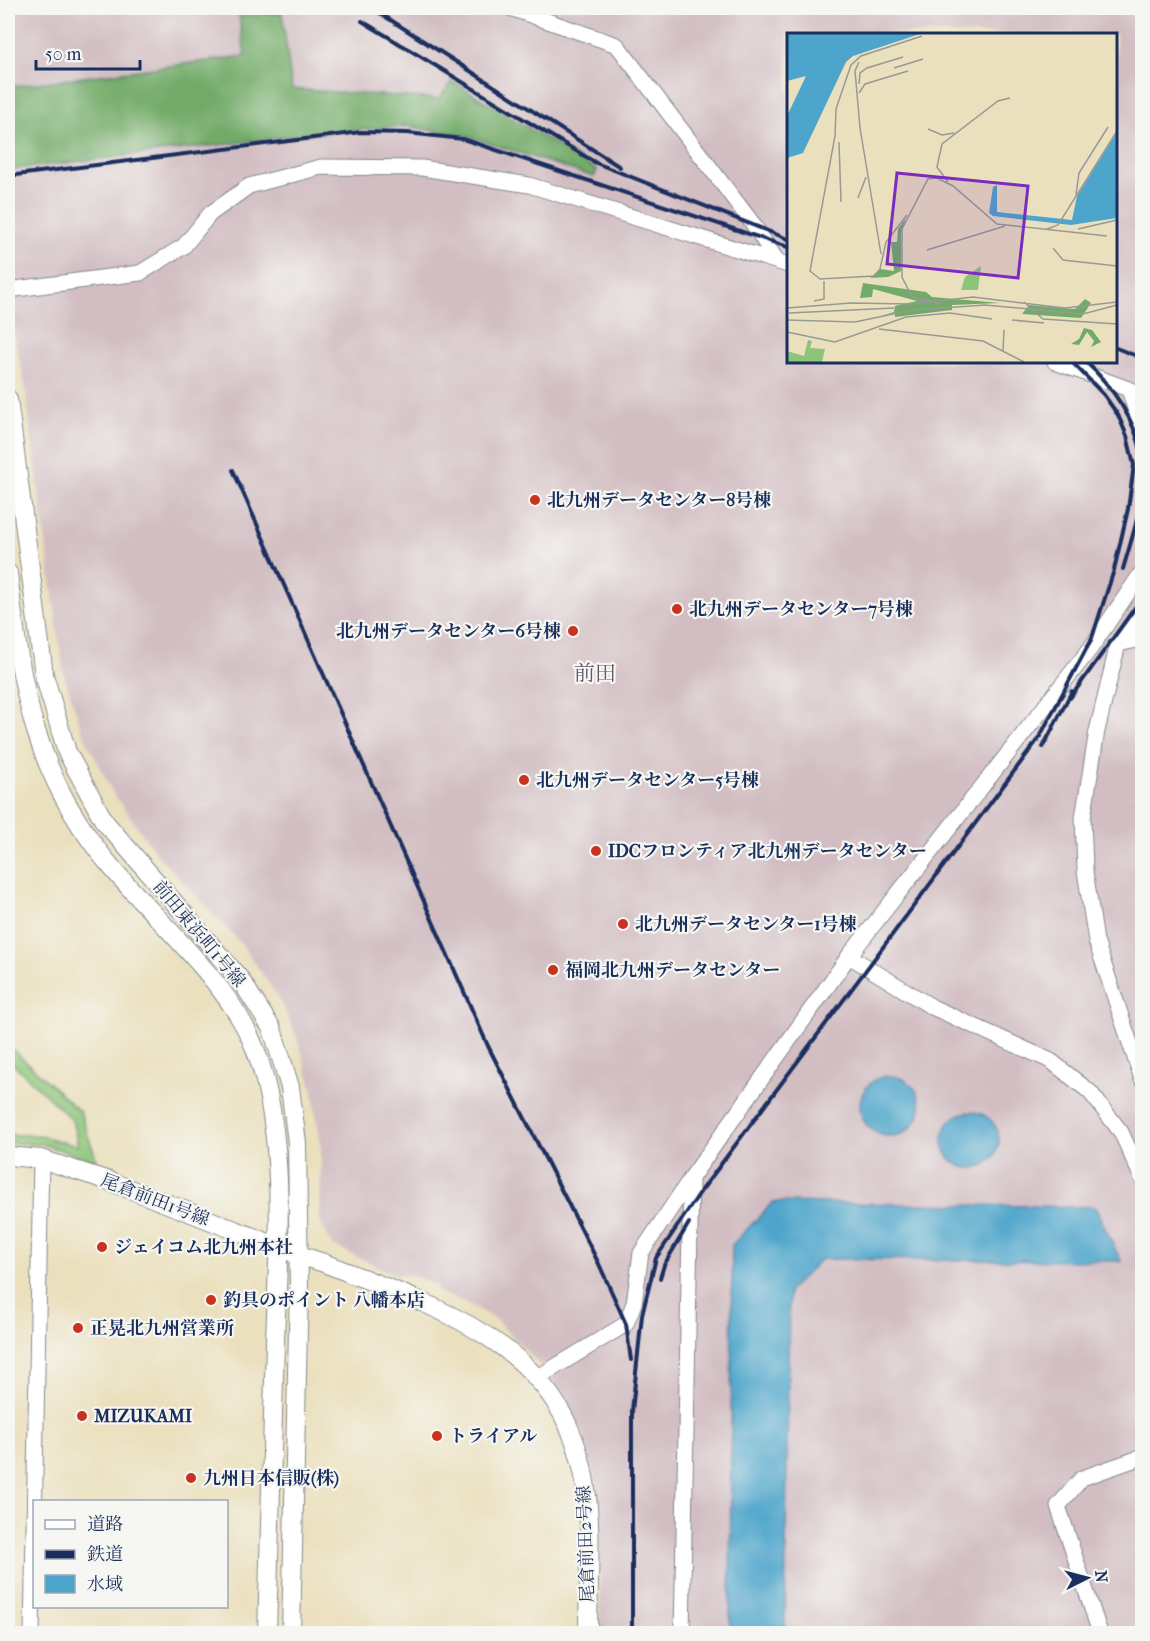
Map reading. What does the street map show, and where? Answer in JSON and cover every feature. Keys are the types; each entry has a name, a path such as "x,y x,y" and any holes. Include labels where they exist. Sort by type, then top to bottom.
{"street":[{"path":"510,8 617,45 783,263"},
{"path":"8,290 140,273 184,246 210,214 249,186 321,167 422,168 529,185 783,263"},
{"path":"1058,363 1136,392 1143,431"},
{"name":"前田東浜町1号線","path":"8,399 44,675 67,752 104,821 240,979 272,1029 290,1087 297,1143 299,1255 291,1634"},
{"path":"535,1379 626,1324 634,1303 641,1253 691,1178 849,956 1090,649 1143,572"},
{"name":"前田東浜町1号線","path":"8,573 18,662 26,699 39,743 60,790 77,820 111,867 224,996 250,1037 270,1102 276,1164 278,1246 267,1634"},
{"path":"1143,609 1118,644 1097,731 1083,818 1085,871 1096,941 1143,1079"},
{"path":"1118,644 1143,639"},
{"path":"849,956 932,1007 1052,1061 1090,1092 1121,1132 1143,1178"},
{"name":"尾倉前田1号線","path":"8,1156 40,1159 108,1181 299,1255"},
{"path":"34,1500 40,1159"},
{"path":"682,1634 691,1178"},
{"name":"尾倉前田2号線","path":"299,1255 334,1266 473,1325 509,1349 562,1412 577,1447 585,1482 588,1634"},
{"path":"1099,1630 1058,1506 1083,1478 1143,1457"},
{"path":"32,1634 33,1575"}],"shaded area":[{"path":"8,8 1142,8 1142,1633 600,1633 599,1501 584,1435 563,1395 547,1372 496,1320 467,1303 438,1292 435,1285 413,1275 396,1275 332,1245 320,1221 321,1147 312,1087 296,1035 278,997 243,946 156,853 113,793 82,731 63,671 24,380 8,308"}],"green space":[{"path":"282,13 292,89 439,99 452,81 597,170 594,177 467,136 406,126 320,133 8,170 8,87 245,56 239,16"},
{"path":"8,1045 80,1112 97,1161 41,1144 8,1143 8,1135 37,1135 78,1146 72,1120 8,1059"}],"water":[{"path":"890,1076 907,1081 915,1089 920,1106 915,1123 907,1131 890,1136 873,1131 865,1123 860,1106 865,1089 873,1081"},
{"path":"971,1112 982,1114 991,1120 997,1129 999,1140 997,1151 991,1160 982,1166 971,1168 960,1166 951,1160 945,1151 943,1140 945,1129 951,1120 960,1114"},
{"path":"773,1202 1095,1207 1121,1261 821,1259 789,1291 785,1633 730,1633 732,1245"}],"railway":[{"path":"372,8 620,167"},
{"path":"362,21 596,163 787,239"},
{"path":"8,176 361,132 407,133 463,139 787,247"},
{"path":"1117,348 1142,358"},
{"path":"632,1634 632,1411 642,1315 656,1258 701,1191 1039,738 1092,638 1114,570 1128,509 1134,465 1127,436 1118,415 1104,395 1073,363"},
{"path":"1087,363 1121,404 1134,429 1142,456 1141,499 1123,569"},
{"path":"233,470 488,1046 599,1264 626,1324 631,1360"},
{"path":"1070,698 1142,598"},
{"path":"1043,747 1072,691"},
{"path":"660,1278 664,1265 689,1223"}],"place":[{"name":"北九州データセンター8号棟","path":"535,500"},
{"name":"北九州データセンター7号棟","path":"677,609"},
{"name":"北九州データセンター6号棟","path":"573,631"},
{"name":"北九州データセンター5号棟","path":"524,780"},
{"name":"IDCフロンティア北九州データセンター","path":"596,851"},
{"name":"北九州データセンター1号棟","path":"623,924"},
{"name":"福岡北九州データセンター","path":"553,970"},
{"name":"ジェイコム北九州本社","path":"102,1247"},
{"name":"釣具のポイント 八幡本店","path":"211,1300"},
{"name":"正晃北九州営業所","path":"78,1328"},
{"name":"MIZUKAMI","path":"82,1416"},
{"name":"トライアル","path":"437,1436"},
{"name":"九州日本信販(株)","path":"191,1478"}],"district":[{"name":"前田","path":"595,673"}]}
